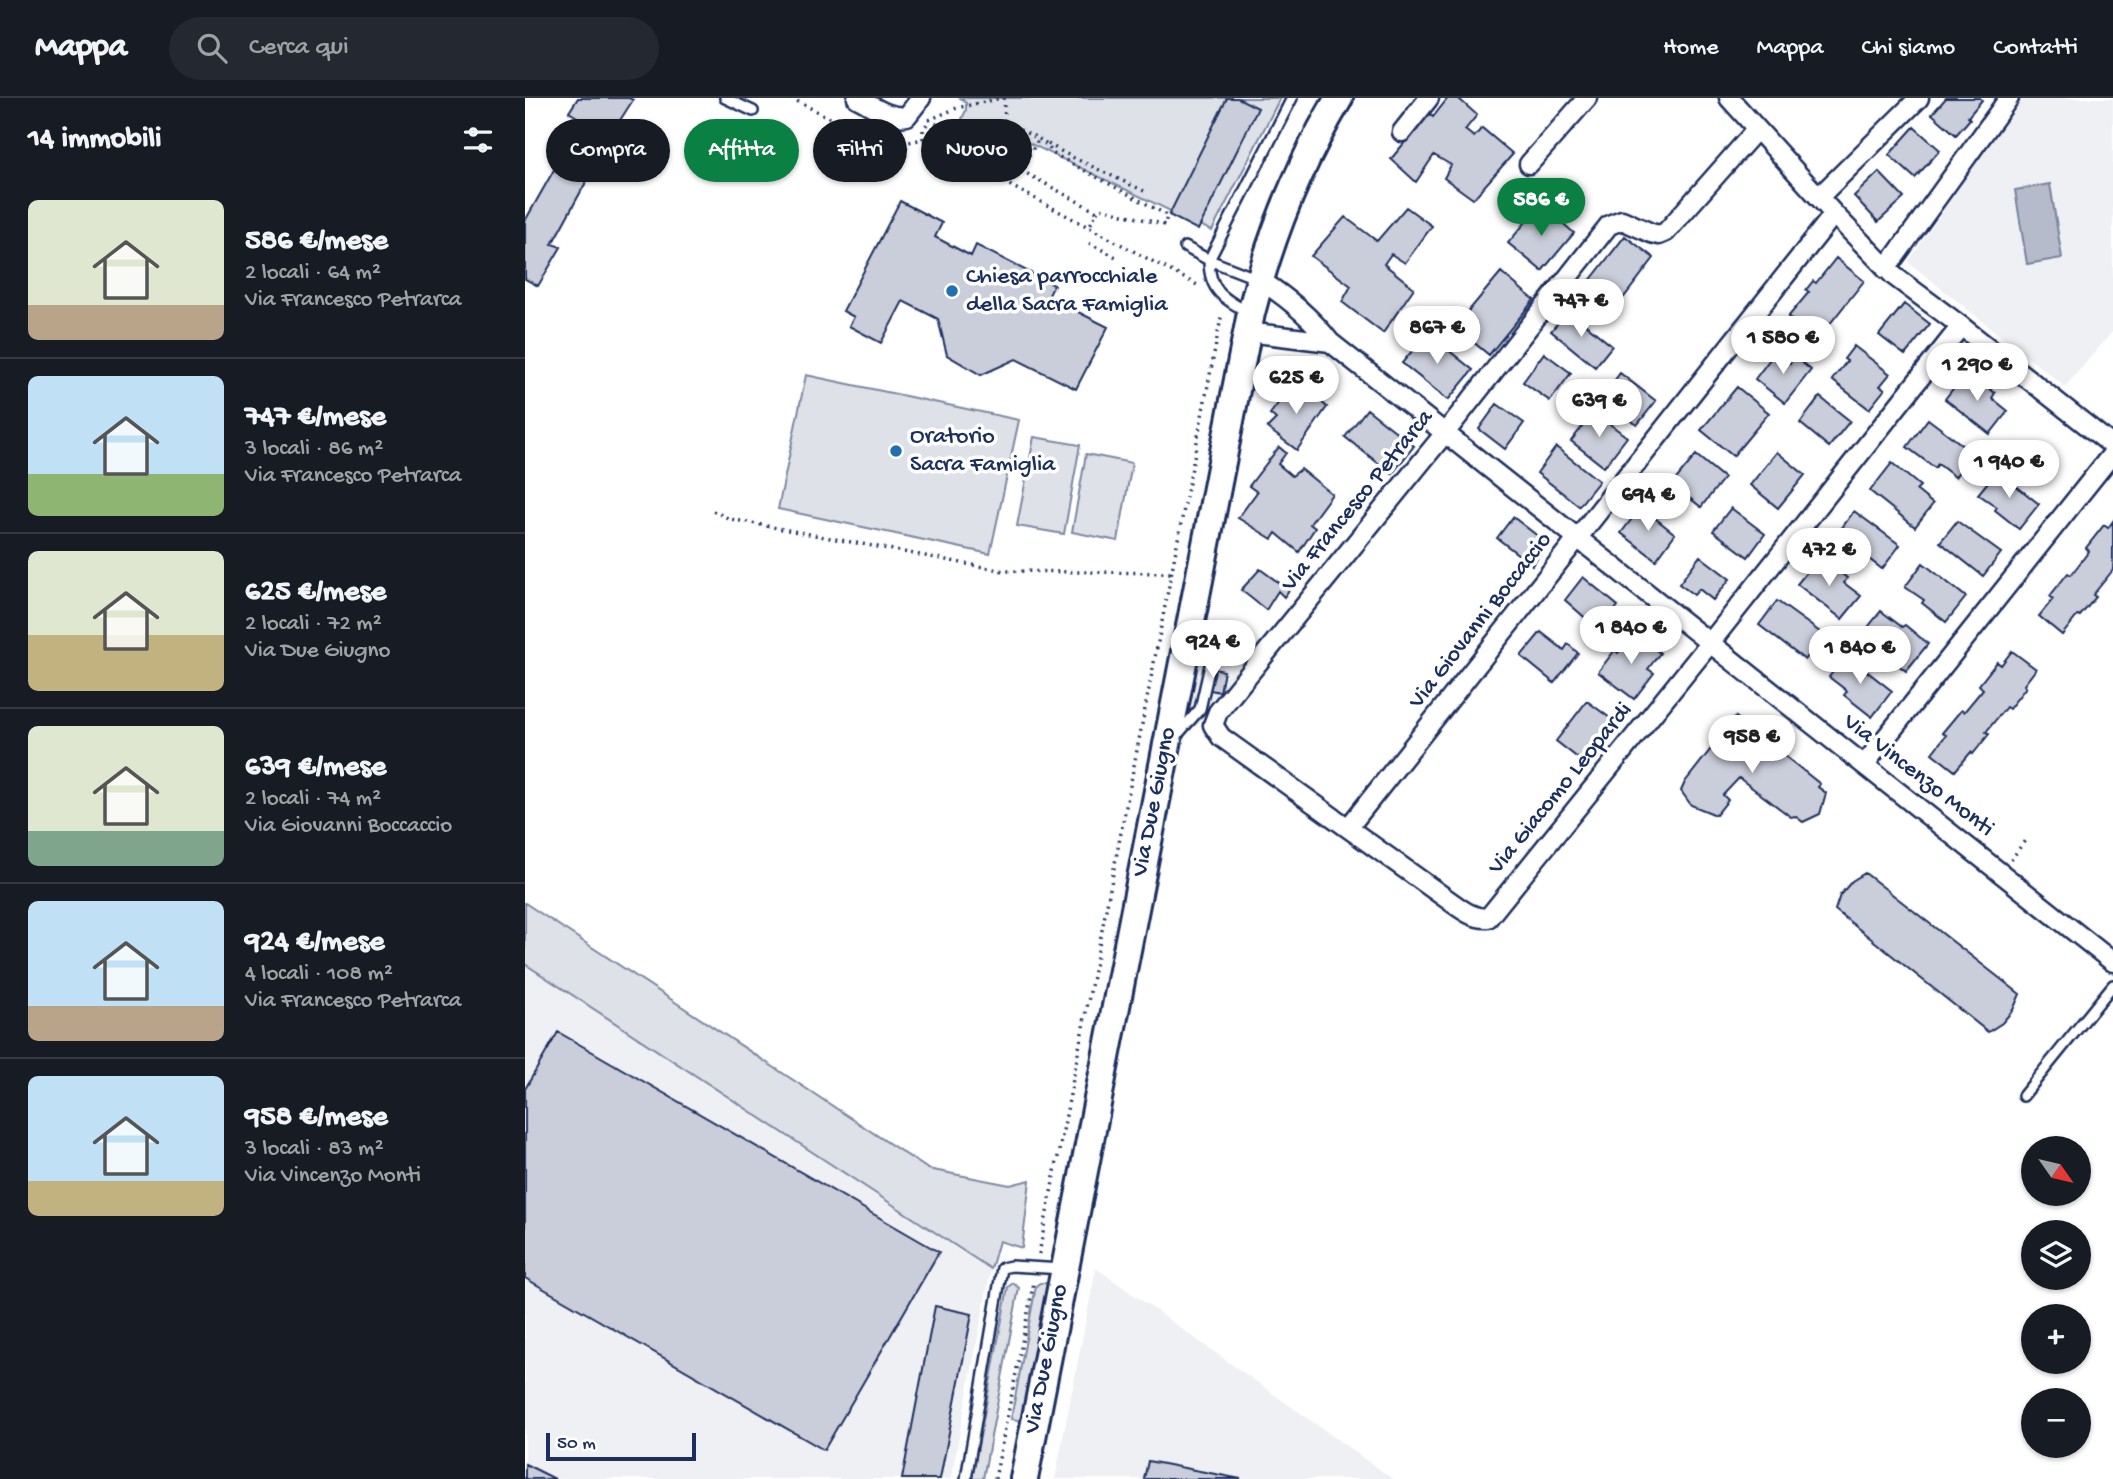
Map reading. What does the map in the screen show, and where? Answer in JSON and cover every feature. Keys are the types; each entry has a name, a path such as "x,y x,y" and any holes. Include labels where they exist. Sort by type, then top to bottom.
{"main road":[{"name":"Via Due Giugno","path":"1024,1479 1249,323 1274,233 1295,182 1339,98"}],"street":[{"path":"857,98 892,116 907,116 921,98"},
{"path":"1402,132 1429,98"},
{"path":"1529,164 1587,98"},
{"path":"1729,98 1886,269 2113,446"},
{"path":"1819,197 1919,98"},
{"path":"1886,269 2009,98"},
{"name":"Via Francesco Petrarca","path":"1348,828 1221,737 1213,725 1218,712 1445,433 1609,225 1622,220 1651,233 1659,235 1665,232 1757,129"},
{"name":"Via Giovanni Boccaccio","path":"1348,828 1834,214"},
{"name":"Via Vincenzo Monti","path":"1260,279 1321,330 1329,342 2113,962"},
{"name":"Via Vincenzo Monti","path":"1249,323 1259,335 1329,342"},
{"name":"Via Giacomo Leopardi","path":"1348,828 1471,915 1484,918 1491,915 1961,326"},
{"path":"1864,765 2113,453"}],"lane":[{"path":"725,98 753,111"},
{"path":"1249,323 1215,288 1209,271 1209,260 1292,98"},
{"path":"1185,247 1209,260 1260,279"},
{"path":"2023,1096 2113,985"},
{"path":"966,1479 1002,1268 1011,1266 1065,1269"}],"path":[{"path":"791,98 902,155 909,142 923,139 1224,299 995,1479"},
{"path":"1097,212 929,120 957,108 1002,98 1005,124 1039,138 1070,156 1144,191"},
{"path":"1039,138 1052,153 1167,215 1165,225 1100,208 1089,227"},
{"path":"1032,150 1039,138"},
{"path":"1089,243 1116,257"},
{"path":"713,511 730,519 1004,571 1171,573"},
{"path":"2001,873 2026,839"}],"shaded area":[{"path":"960,98 1280,98 1212,231 1032,144 1032,119 962,119 966,103"},
{"path":"2021,98 2113,98 2113,331 2065,387 1908,262"},
{"path":"806,375 1019,420 990,554 778,509"},
{"path":"1034,437 1080,445 1064,534 1017,526"},
{"path":"1086,454 1132,463 1118,541 1072,532"},
{"path":"1202,627 1248,663 1198,725 1184,732"},
{"path":"525,903 928,1169 1010,1185 1030,1180 1022,1248 999,1241 991,1269 525,964"},
{"path":"525,964 991,1269 951,1479 525,1479"},
{"path":"1096,1268 1393,1479 1055,1479"},
{"path":"1013,1283 1019,1288 983,1479 972,1479 1008,1287"},
{"path":"1040,1283 1045,1283 1048,1293 1025,1421 1011,1419 1035,1291"}],"water":[{"path":"2050,184 2062,258 2027,264 2015,190"}],"building":[{"path":"578,98 633,100 621,119 576,119 577,117 569,112"},
{"path":"1227,98 1238,98 1258,108 1198,230 1169,215"},
{"path":"1448,98 1458,98 1477,115 1465,130 1474,137 1482,128 1513,154 1473,199 1444,178 1451,165 1434,155 1416,182 1391,159 1429,113 1433,117"},
{"path":"1946,98 1982,100 1956,135 1932,114"},
{"path":"1914,127 1940,150 1915,178 1889,155"},
{"path":"1879,172 1904,198 1878,222 1854,196"},
{"path":"547,182 586,182 552,244 561,247 538,286 525,279 525,221"},
{"name":"Chiesa parrocchiale della Sacra Famiglia","path":"900,201 942,223 935,237 971,256 976,245 1054,285 1048,297 1108,327 1076,389 1016,359 981,375 947,355 938,319 903,301 881,343 849,326 854,317 843,311"},
{"path":"1541,204 1574,233 1542,271 1508,243"},
{"path":"1406,207 1432,226 1405,263 1391,254 1384,264 1414,288 1383,333 1342,302 1351,286 1311,256 1345,217 1377,241"},
{"path":"1625,236 1654,258 1618,305 1589,282"},
{"path":"1836,258 1864,281 1817,340 1788,317 1809,292 1806,290 1813,281 1816,283"},
{"path":"1501,272 1534,300 1489,355 1455,327"},
{"path":"1904,304 1930,324 1905,355 1879,335"},
{"path":"1568,310 1612,346 1595,367 1551,331"},
{"path":"1427,333 1473,370 1448,400 1402,363"},
{"path":"1854,346 1890,374 1880,386 1885,389 1869,409 1832,380 1847,361 1844,359"},
{"path":"1776,351 1790,363 1795,357 1811,370 1785,403 1755,379"},
{"path":"1544,353 1571,373 1550,401 1523,382"},
{"path":"1967,371 1995,393 1992,398 2008,411 1990,434 1945,399"},
{"path":"1620,373 1656,401 1637,425 1602,398"},
{"path":"1302,385 1327,407 1297,450 1267,428 1276,419 1270,414 1290,388 1294,394"},
{"path":"1737,387 1769,413 1733,456 1701,430"},
{"path":"1820,397 1850,421 1829,447 1800,423"},
{"path":"1497,404 1524,423 1505,449 1479,429"},
{"path":"1367,409 1414,446 1392,474 1345,437"},
{"path":"1594,412 1627,437 1604,467 1571,441"},
{"path":"1928,419 1973,453 1955,477 1938,464 1935,468 1907,447"},
{"path":"1279,447 1286,453 1278,464 1292,476 1301,469 1332,494 1310,524 1315,528 1299,552 1276,533 1272,539 1238,518 1257,492 1249,486"},
{"path":"1556,447 1599,481 1579,506 1537,473"},
{"path":"1777,452 1805,475 1778,508 1750,485"},
{"path":"1696,455 1724,478 1701,507 1672,484"},
{"path":"1892,463 1920,486 1916,490 1933,504 1915,527 1870,491"},
{"path":"1997,471 2039,504 2019,529 1995,510 1997,507 1978,494"},
{"path":"1641,507 1675,534 1656,560 1621,533"},
{"path":"1731,508 1765,534 1748,557 1713,531"},
{"path":"1854,511 1900,545 1882,569 1865,556 1862,561 1834,539"},
{"path":"1513,517 1548,544 1532,565 1497,538"},
{"path":"1957,521 2001,553 1983,576 1940,542"},
{"path":"2113,521 2113,570 2093,595 2096,597 2062,635 2039,616 2053,599 2050,596 2068,573 2071,575 2089,551 2086,548 2104,525 2108,528"},
{"path":"1700,556 1730,579 1713,600 1699,589 1694,595 1679,584"},
{"path":"1820,556 1847,578 1844,583 1861,596 1842,619 1797,584"},
{"path":"1923,563 1966,597 1946,622 1922,603 1924,600 1905,587"},
{"path":"1260,569 1289,590 1284,597 1278,591 1266,610 1241,590"},
{"path":"1583,577 1618,606 1599,630 1565,600"},
{"path":"1777,601 1824,635 1805,660 1759,625"},
{"path":"1881,611 1902,627 1905,625 1928,644 1906,671 1861,636"},
{"path":"1541,632 1564,650 1568,644 1578,653 1554,683 1521,656"},
{"path":"1633,633 1660,653 1648,669 1654,673 1634,699 1598,672 1615,650 1618,653"},
{"path":"2012,651 2036,669 2009,709 2006,707 1986,732 1989,734 1955,771 1932,753 1946,735 1942,733 1983,689 1979,685 1997,662 2001,665"},
{"path":"1846,655 1892,691 1872,717 1844,695 1847,691 1829,677"},
{"path":"1205,667 1224,671 1220,692 1201,688"},
{"path":"1587,701 1614,721 1583,762 1556,741"},
{"path":"1736,717 1820,784 1818,787 1826,793 1820,814 1803,822 1795,816 1791,817 1739,778 1723,795 1728,800 1716,815 1691,805 1681,791 1685,782"},
{"path":"1865,873 2020,994 2013,1010 2002,1023 1988,1032 1835,910 1840,895 1852,881"},
{"path":"558,1032 939,1252 824,1450 525,1278 525,1089"},
{"path":"935,1306 972,1314 940,1479 902,1479"},
{"path":"1148,1461 1241,1479 1144,1479"},
{"path":"525,1464 555,1479 525,1479"}],"place":[{"name":"Chiesa parrocchiale della Sacra Famiglia","path":"952,291"},
{"name":"Oratorio Sacra Famiglia","path":"896,451"}]}
